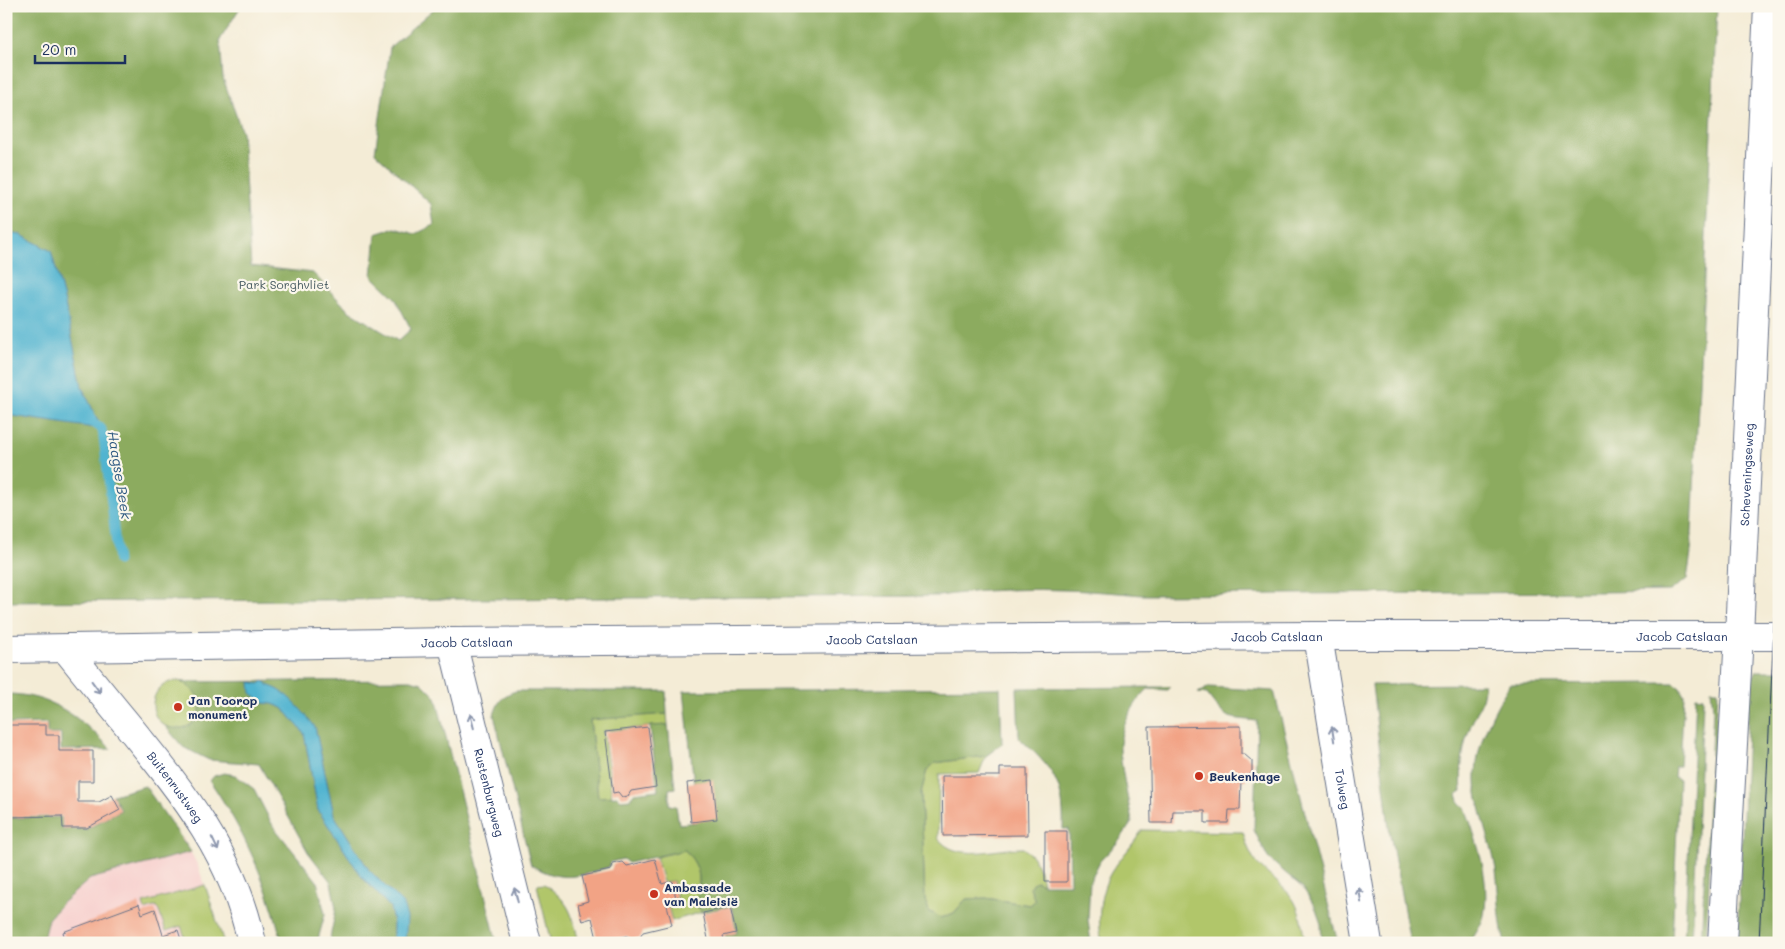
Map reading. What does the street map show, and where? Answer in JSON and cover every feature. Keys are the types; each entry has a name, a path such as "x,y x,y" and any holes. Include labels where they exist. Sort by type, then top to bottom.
{"street":[{"name":"Scheveningseweg","path":"1722,943 1739,635 1768,6"},
{"name":"Jacob Catslaan","path":"6,649 452,642 1318,636 1779,636"},
{"name":"Tolweg","path":"1318,636 1368,943"},
{"name":"Rustenburgweg","path":"452,642 527,943"},
{"name":"Buitenrustweg","path":"66,649 165,771 207,828 235,887 252,943"}],"shaded area":[{"path":"183,838 198,866 224,943 6,943 6,873"}],"green space":[{"name":"Park Sorghvliet","path":"6,6 241,6 220,40 223,78 242,132 251,266 313,273 349,311 398,341 411,329 395,298 372,276 376,234 395,228 416,234 434,225 431,204 375,153 390,47 437,6 1717,6 1691,553 1687,579 1670,591 1600,592 1142,595 1091,591 1015,590 939,596 6,602 6,415 101,428 82,387 64,299 51,251 21,235 6,233"},
{"path":"1756,671 1779,671 1779,943 1737,943 1749,691 1750,682"},
{"path":"410,680 422,683 436,697 497,943 405,943 403,904 369,870 334,815 315,727 273,688 251,682 264,703 283,708 304,733 318,810 362,877 390,907 393,922 393,943 329,943 336,909 331,882 308,852 259,764 209,760 183,747 165,726 177,728 187,726 194,722 199,714 198,697 192,689 181,682"},
{"path":"177,681 186,683 194,688 199,696 201,705 199,714 194,722 186,727 177,729 168,727 160,722 155,714 153,705 155,696 160,688 168,683"},
{"path":"1674,683 1680,687 1684,695 1680,766 1675,766 1674,777 1679,779 1672,943 1505,943 1502,933 1496,869 1479,803 1476,771 1482,740 1494,711 1510,684"},
{"path":"1484,684 1483,697 1464,747 1461,776 1462,791 1457,794 1460,804 1465,807 1474,832 1484,874 1486,902 1483,919 1470,943 1410,943 1389,828 1372,685"},
{"path":"1171,687 1168,690 1148,689 1134,707 1123,729 1120,751 1132,822 1119,841 1100,861 1090,881 1088,920 1091,943 726,943 725,936 737,933 731,906 702,912 697,906 698,870 685,850 628,863 623,859 611,862 609,867 578,876 552,874 531,865 494,715 501,700 516,691 666,691 667,714 590,720 598,797 617,796 621,800 630,799 634,793 658,790 650,726 668,725 675,788 669,789 669,805 676,806 679,824 698,822 684,691 1000,688 1002,744 986,756 935,763 927,770 921,793 925,900 929,911 941,918 954,913 966,899 986,898 1030,905 1035,901 1030,887 1032,883 1037,881 1043,884 1070,884 1069,829 1063,829 1062,799 1059,787 1040,758 1019,738 1017,688"},
{"path":"1209,687 1274,691 1338,943 1322,943 1321,924 1315,907 1303,888 1268,858 1254,830 1257,721 1232,718 1223,713 1207,694 1198,693"},
{"path":"1711,690 1718,690 1706,943 1701,943 1713,710"},
{"path":"6,694 37,698 51,703 88,727 111,749 61,750 61,734 47,734 47,723 6,724"},
{"path":"1696,696 1703,697 1703,702 1692,943 1684,943"},
{"path":"667,714 668,725 603,731 612,797 598,797 590,719"},
{"path":"986,756 979,773 939,774 938,838 946,846 966,852 1023,848 1037,864 1043,884 1032,883 1030,887 1035,901 1030,905 986,898 966,899 954,913 941,918 929,911 925,900 921,793 927,770 935,763"},
{"path":"224,773 235,775 254,789 273,826 317,881 325,914 317,943 282,943 270,900 254,859 234,819 210,781 214,776"},
{"path":"145,786 191,852 90,879 62,903 48,919 42,943 6,943 6,824 8,818 61,817 62,829 87,829 121,810 113,795"},
{"path":"1142,830 1243,832 1251,855 1256,862 1294,900 1305,943 1102,943 1100,934 1100,904 1105,885 1114,868"},
{"path":"685,850 698,870 697,906 702,912 672,921 667,902 677,898 673,881 663,882 656,857"},
{"path":"544,884 553,890 569,909 579,943 551,943 537,885"},
{"path":"205,885 224,943 187,943 181,926 166,931 157,906 145,910 143,903"}],"water":[{"path":"6,233 21,235 51,251 64,299 82,387 102,429 6,415"},
{"path":"264,681 287,696 315,727 334,815 369,870 403,904 407,918 405,943 393,943 393,922 390,907 362,877 318,810 304,733 283,708 264,703 251,693 250,682 259,684"}],"building":[{"path":"6,725 46,725 46,735 59,735 59,751 93,751 93,781 78,781 78,802 99,802 112,795 120,810 87,828 63,828 62,816 6,817"},
{"name":"Beukenhage","path":"1241,726 1241,754 1244,754 1252,761 1252,772 1245,780 1241,780 1240,810 1229,810 1228,823 1205,823 1205,811 1173,811 1172,823 1151,823 1149,727"},
{"path":"648,727 656,787 631,791 628,796 622,797 618,792 613,793 605,732"},
{"path":"1000,768 1027,768 1028,835 943,836 942,776 1000,776"},
{"path":"713,780 717,819 691,822 687,783"},
{"path":"1045,831 1067,831 1067,882 1045,882"},
{"path":"655,859 662,884 672,881 676,898 666,901 672,925 643,932 640,938 631,939 627,936 598,943 592,918 582,921 578,904 588,901 582,876 611,870 613,864 623,862 627,866"},
{"path":"139,904 142,914 155,909 163,935 178,930 182,943 66,943 63,932"},
{"path":"730,907 736,933 723,936 725,943 693,943 708,939 703,913"}],"waterway":[{"name":"Haagse Beek","path":"92,422 102,429 118,561"}],"tram line":[{"path":"1759,943 1779,521"},
{"path":"1774,943 1779,846"}],"place":[{"name":"Jan Toorop monument","path":"178,707"},
{"name":"Beukenhage","path":"1199,776"},
{"name":"Ambassade van Maleisië","path":"654,894"}]}
